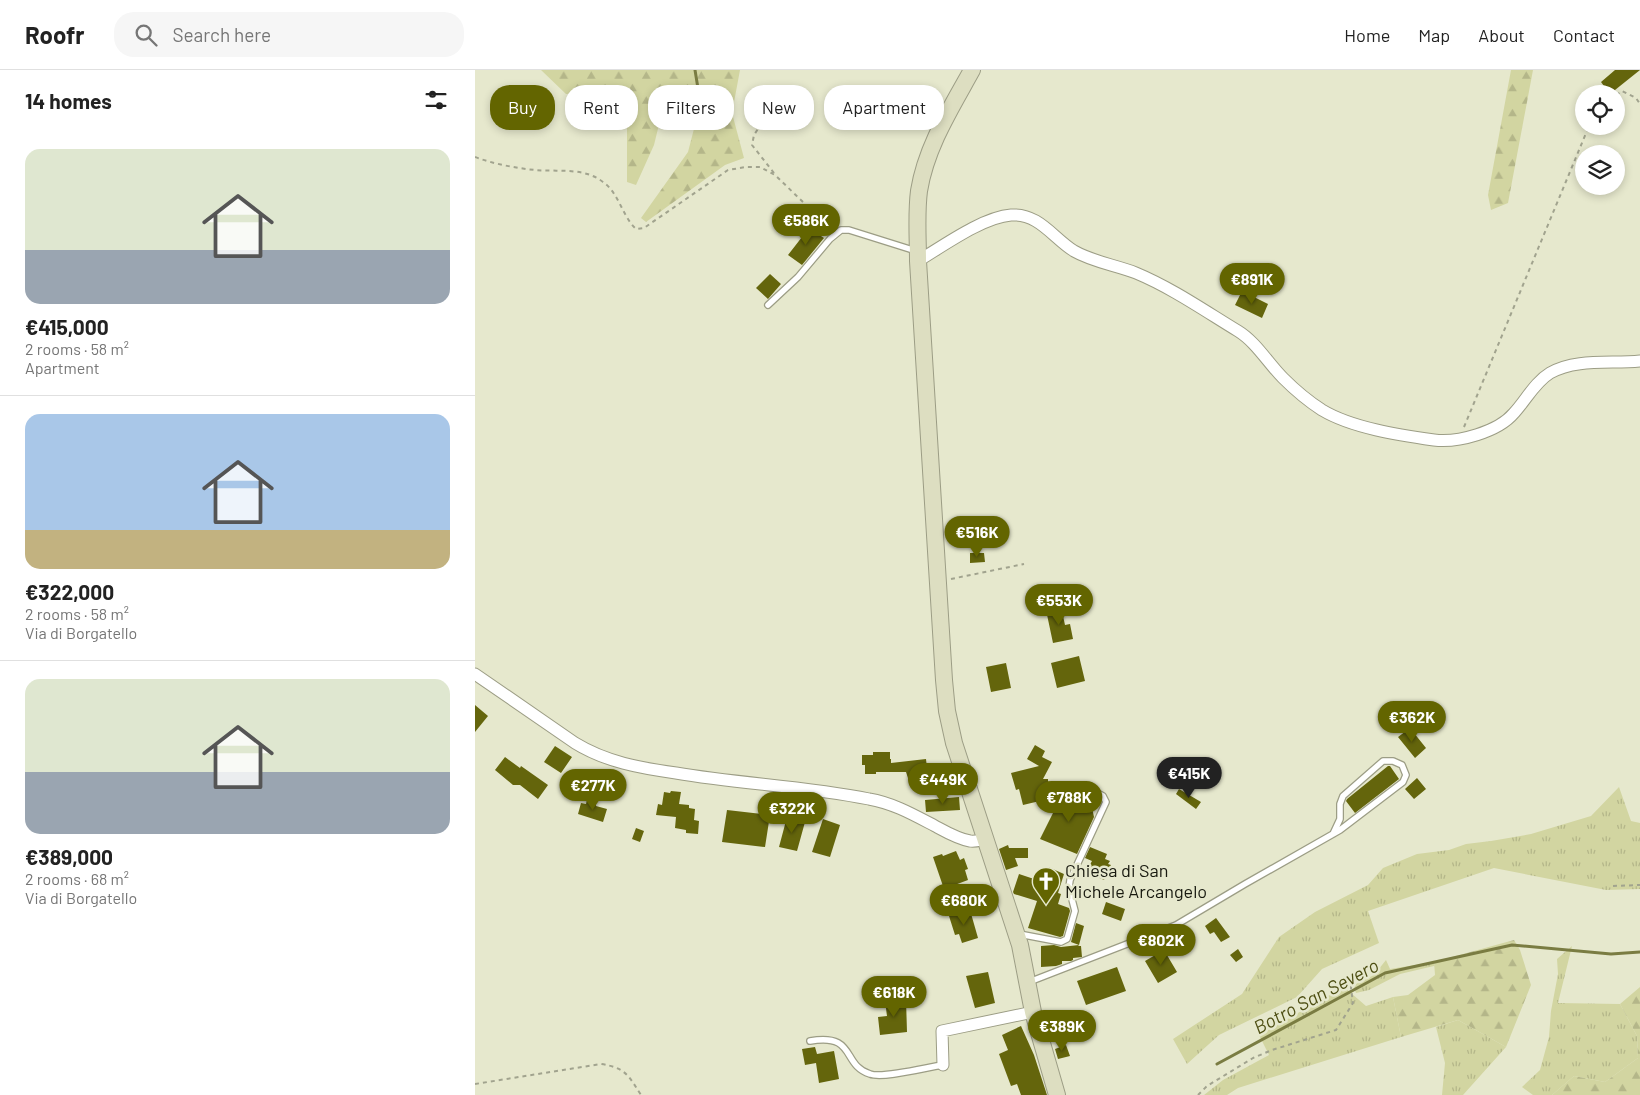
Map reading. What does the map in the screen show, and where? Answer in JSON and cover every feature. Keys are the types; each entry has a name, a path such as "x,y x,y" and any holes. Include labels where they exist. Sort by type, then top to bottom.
{"main road":[{"path":"972,70 941,127 925,168 919,197 918,256 944,680 950,726 959,763 1017,933 1033,1012 1057,1095"}],"street":[{"path":"918,256 996,218 1022,215 1042,224 1072,250 1089,259 1136,273 1247,336 1275,370 1299,393 1323,410 1344,421 1378,430 1436,440 1480,434 1497,426 1513,415 1540,380 1551,372 1567,366 1581,364 1640,361"},
{"path":"475,674 575,743 590,752 613,761 700,777 823,791 869,799 901,808 973,842 985,839"},
{"path":"943,1065 942,1031 1033,1012"}],"lane":[{"path":"768,305 798,277 835,233 841,230 849,230 918,256"},
{"path":"1027,983 1176,926 1333,834 1403,782 1406,775 1402,765 1393,761 1383,761 1343,796 1340,804 1340,818 1333,834"},
{"path":"1017,933 1061,942 1067,939 1075,910 1069,888 1070,880 1107,802 1103,796 1092,790"},
{"path":"810,1041 826,1039 835,1041 842,1046 860,1069 873,1075 943,1065"}],"path":[{"path":"780,84 777,100 754,135 752,145 775,174 835,233"},
{"path":"1625,92 1636,98 1640,104"},
{"path":"1459,438 1585,135"},
{"path":"475,157 494,163 534,170 584,172 603,182 615,196 629,223 636,229 644,228 728,170 746,167 760,168 775,174"},
{"path":"939,582 1024,564"},
{"path":"1613,886 1640,885"},
{"path":"1198,1095 1207,1086 1253,1058 1272,1050 1336,1030 1353,1003 1352,982"},
{"path":"475,1084 601,1064 617,1067 629,1076 641,1095"}],"green space":[{"path":"541,70 740,70 734,102 734,85 648,85 648,130 658,130 654,145 636,185 627,182 627,130 638,130 638,85 565,85 565,93"},
{"path":"1511,70 1533,70 1508,203 1491,210 1488,195"},
{"path":"734,120 744,158 725,165 646,222 641,218 688,152 694,130 734,130"},
{"path":"1619,787 1631,821 1640,823 1640,889 1606,890 1494,868 1368,911 1379,943 1322,969 1297,997 1219,1035 1187,1064 1173,1039 1242,994 1279,937 1315,912 1368,885 1383,868 1417,854 1449,850 1466,844 1531,834 1591,816"},
{"path":"1514,940 1520,950 1531,985 1506,1047 1458,1020 1401,1037 1393,997 1408,995 1435,975 1434,962"},
{"path":"1572,946 1558,1003 1620,1004 1637,1036 1638,1058 1605,1082 1574,1076 1552,1095 1533,1095 1522,1087 1540,1070 1549,1037 1551,1011 1558,974 1557,959"},
{"path":"1386,960 1390,969 1434,962 1434,966 1400,974 1369,990 1356,993 1354,988 1356,984 1374,975"},
{"path":"1344,987 1366,1006 1393,997 1401,1037 1238,1088 1227,1095 1204,1095 1223,1080 1269,1055 1259,1035"},
{"path":"1640,987 1640,1095 1552,1095 1574,1076 1605,1082 1638,1058 1637,1036 1620,1004"},
{"path":"1458,1020 1506,1047 1463,1095 1442,1095 1445,1063 1436,1027"}],"building":[{"path":"1615,70 1640,70 1621,85 1603,85 1601,82"},
{"path":"809,228 824,238 802,265 788,255"},
{"path":"770,274 781,284 768,299 756,288"},
{"path":"1242,291 1268,304 1262,318 1235,305"},
{"path":"970,553 984,553 985,562 970,563"},
{"path":"1061,607 1065,625 1070,624 1073,639 1053,643 1046,610"},
{"path":"1079,656 1085,681 1057,688 1051,663"},
{"path":"1006,663 1011,688 991,692 986,667"},
{"path":"475,705 488,716 475,732"},
{"path":"1410,728 1426,748 1415,758 1398,737"},
{"path":"1035,745 1045,751 1042,757 1052,762 1043,779 1048,779 1048,799 1023,805 1019,789 1016,790 1011,773 1039,766 1027,759"},
{"path":"555,746 572,757 561,773 544,762"},
{"path":"873,752 890,752 891,763 926,759 929,786 913,788 912,781 909,781 906,772 865,774 865,765 862,765 862,755 873,755"},
{"path":"505,757 548,785 538,799 520,785 513,785 495,770"},
{"path":"1390,766 1399,779 1355,813 1346,801 1347,799"},
{"path":"1417,778 1426,789 1414,799 1405,789"},
{"path":"1179,789 1201,802 1196,809 1176,794"},
{"path":"671,791 681,792 679,804 689,805 689,808 695,809 694,820 699,821 698,834 686,833 686,830 675,828 676,817 656,815 658,804 662,805 664,792 670,793"},
{"path":"1064,791 1081,798 1079,802 1092,808 1094,817 1077,854 1040,839"},
{"path":"959,797 960,810 926,812 925,800"},
{"path":"587,800 596,802 596,806 607,809 603,822 578,814 581,803 586,804"},
{"path":"727,810 770,815 765,847 722,842"},
{"path":"787,817 805,822 797,851 779,847"},
{"path":"823,819 840,825 830,857 812,852"},
{"path":"636,828 644,831 640,842 632,839"},
{"path":"1008,845 1009,848 1028,848 1028,858 1015,858 1018,866 1006,870 999,849"},
{"path":"1090,847 1107,854 1105,859 1110,861 1108,864 1111,865 1104,880 1087,870 1092,861 1085,858"},
{"path":"956,851 960,860 964,858 968,869 965,870 968,880 944,889 933,857 942,854 943,856"},
{"path":"1048,867 1064,874 1058,893 1061,894 1058,904 1069,908 1070,911 1063,936 1060,937 1028,928 1037,901 1014,894 1013,892 1019,874 1043,882"},
{"path":"1106,902 1125,909 1121,921 1102,914"},
{"path":"970,910 978,938 962,943 959,934 955,935 949,916"},
{"path":"1216,918 1230,937 1221,942 1214,932 1210,934 1205,926"},
{"path":"1076,923 1084,926 1079,945 1071,942"},
{"path":"1054,945 1061,947 1079,945 1081,946 1082,957 1073,958 1071,961 1062,961 1062,964 1056,966 1041,967 1041,946"},
{"path":"1238,949 1243,957 1236,962 1230,955"},
{"path":"1164,950 1177,972 1158,983 1145,961"},
{"path":"1117,967 1126,991 1086,1005 1077,981"},
{"path":"988,972 995,1003 975,1008 966,976"},
{"path":"906,999 907,1032 880,1035 878,1017 887,1016 885,1001"},
{"path":"1021,1026 1034,1055 1047,1095 1021,1095 1017,1084 1011,1086 999,1054 1008,1050 1002,1035"},
{"path":"1066,1045 1070,1056 1058,1059 1055,1049"},
{"path":"815,1047 817,1054 834,1051 839,1079 819,1083 816,1063 805,1065 802,1049"}],"waterway":[{"path":"695,70 697,85"},
{"name":"Botro San Severo","path":"1217,1064 1385,973 1512,945 1611,954 1640,952"}],"place":[{"name":"Chiesa di San Michele Arcangelo","path":"1046,905"}]}
